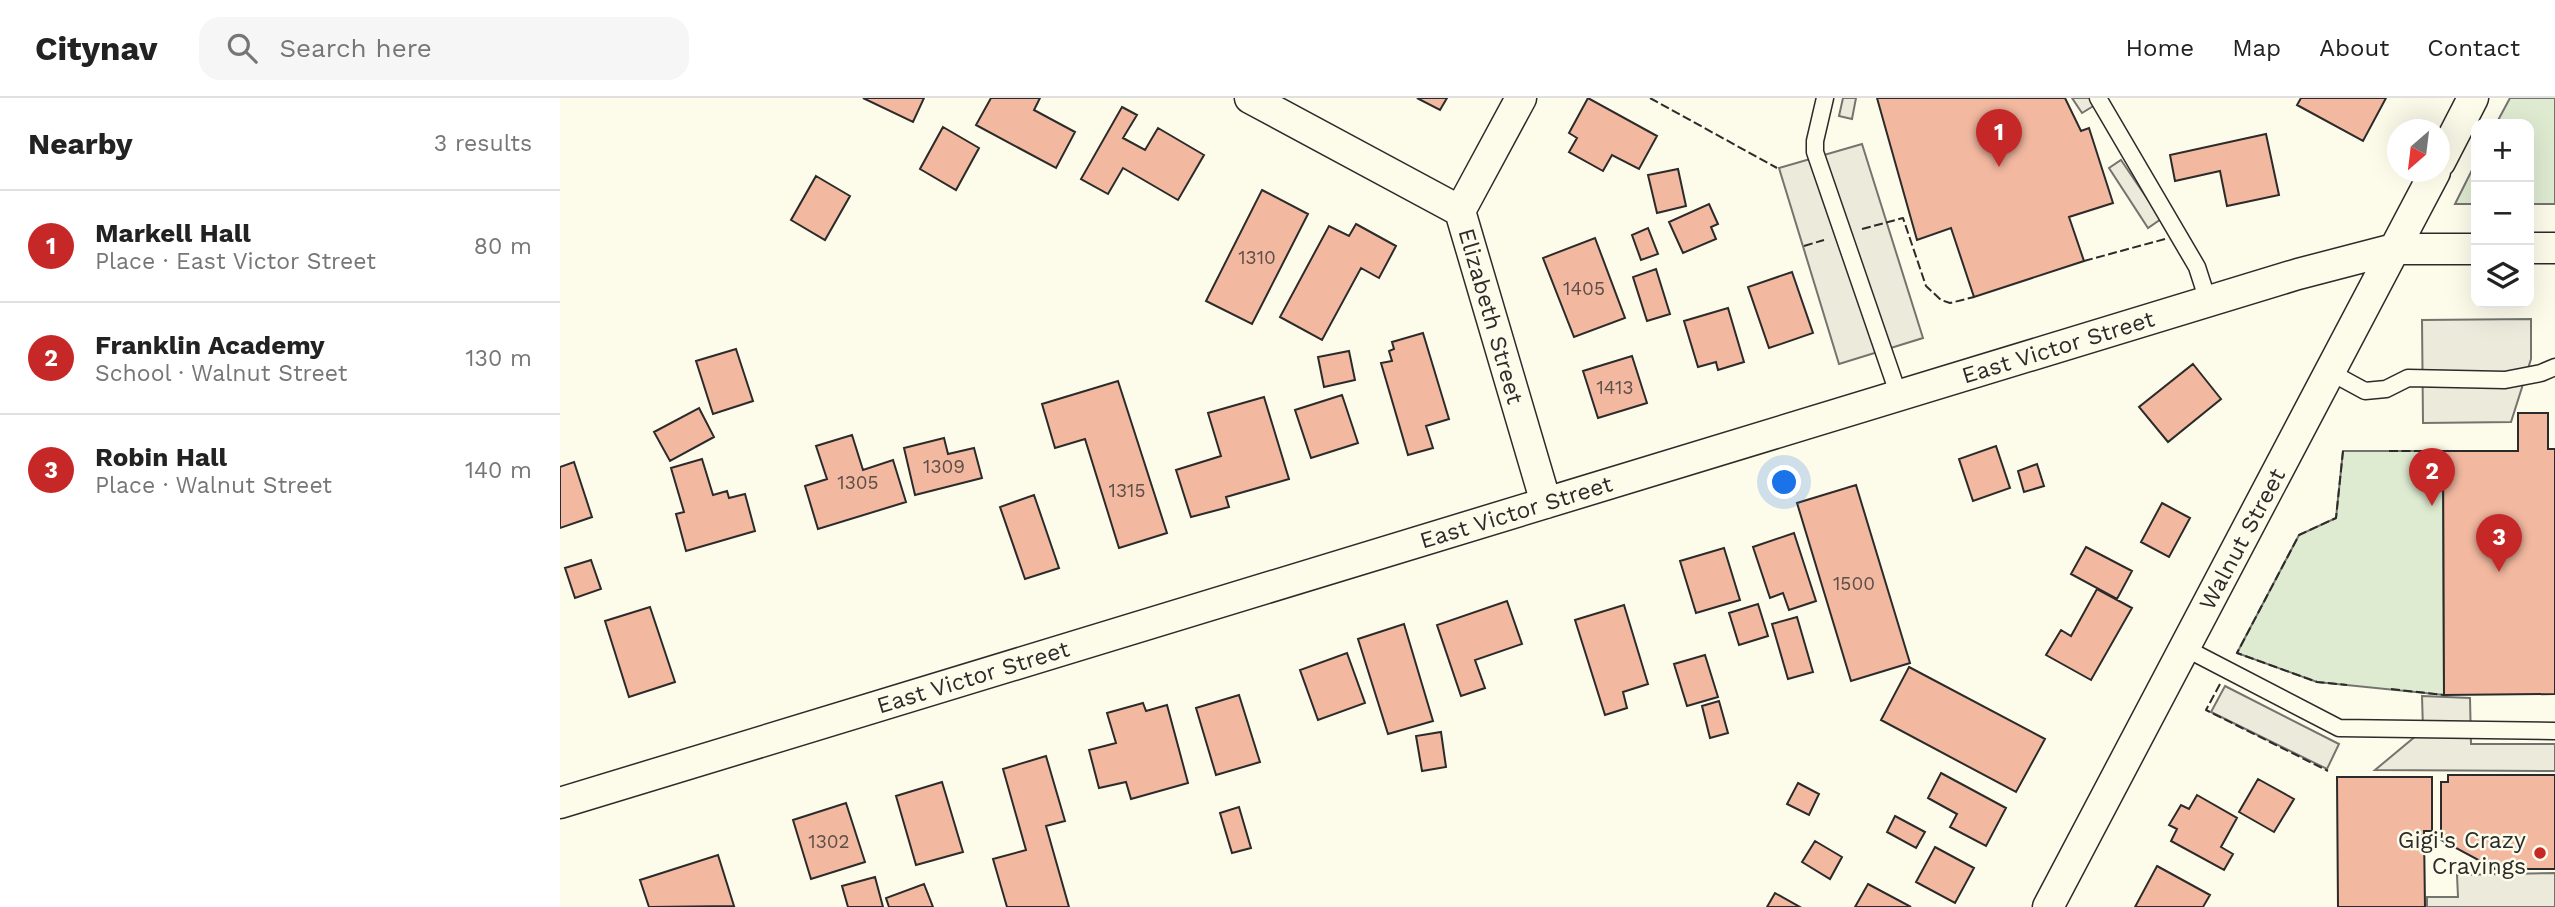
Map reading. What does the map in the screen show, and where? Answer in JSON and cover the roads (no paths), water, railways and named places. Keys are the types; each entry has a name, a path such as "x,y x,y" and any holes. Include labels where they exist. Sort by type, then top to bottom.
{"street":[{"path":"1250,98 1460,211"},
{"name":"Elizabeth Street","path":"1521,98 1460,211 1546,503"},
{"path":"2450,143 2473,98"},
{"name":"Walnut Street","path":"2048,907 2430,182"},
{"name":"East Victor Street","path":"560,803 2208,302 2394,249 2471,248"},
{"path":"2534,248 2555,248"}],"lane":[{"path":"1825,98 1815,152 1899,396"},
{"path":"2098,98 2197,267 2208,302"},
{"path":"2330,372 2365,391 2386,388 2408,378 2505,380 2555,368"},
{"path":"2185,648 2339,728 2555,731"}],"place":[{"name":"Markell Hall","path":"1999,167"},
{"name":"Franklin Academy","path":"2432,506"},
{"name":"Robin Hall","path":"2499,572"},
{"name":"Gigi's Crazy Cravings","path":"2540,853"}]}
